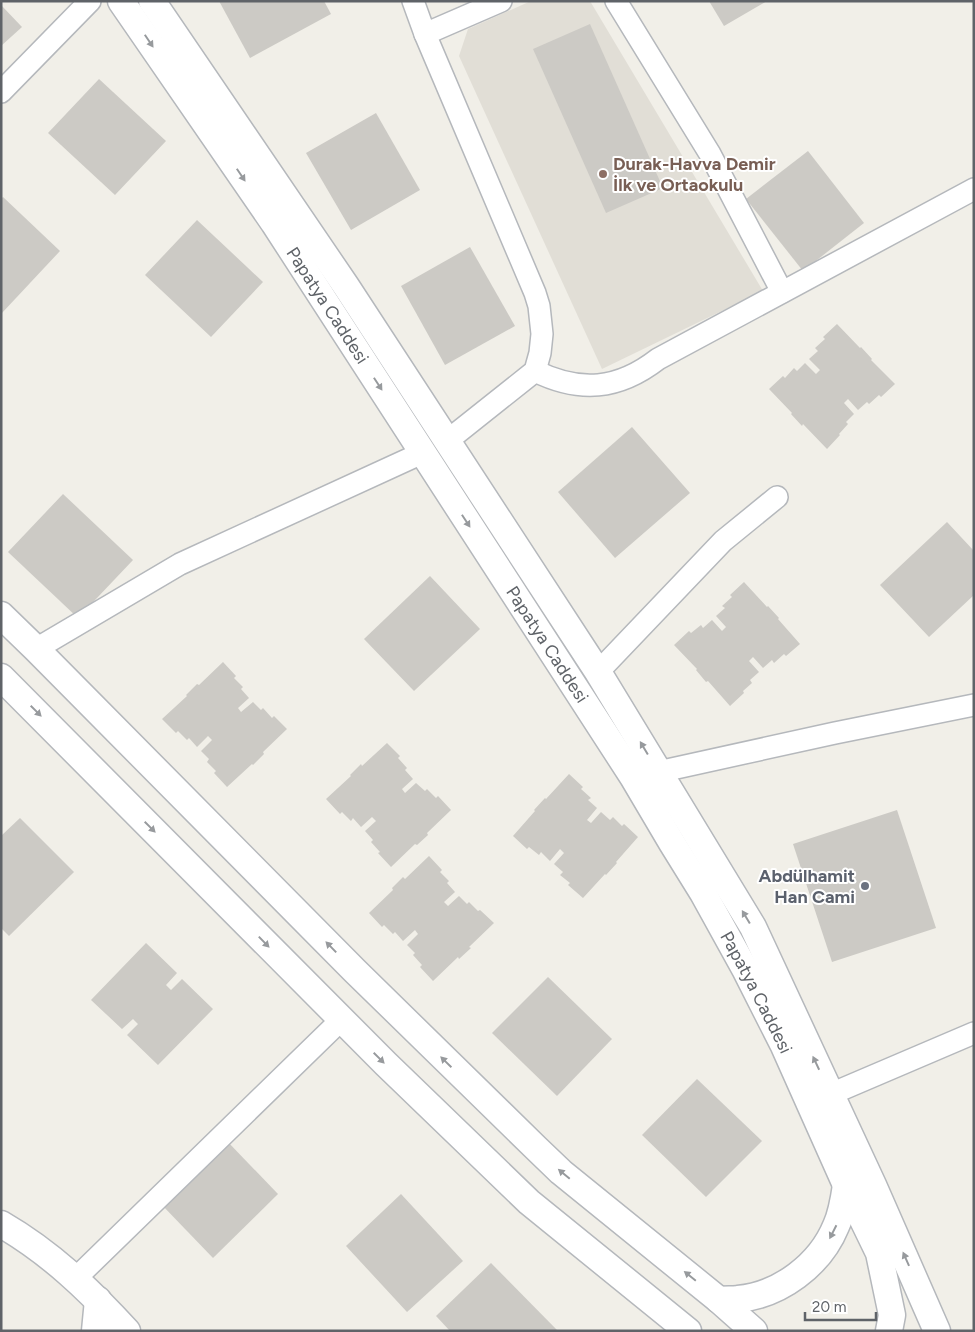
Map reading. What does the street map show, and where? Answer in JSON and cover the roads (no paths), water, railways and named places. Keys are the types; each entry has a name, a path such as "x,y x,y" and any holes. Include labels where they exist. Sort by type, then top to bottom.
{"street":[{"path":"1,92 90,1"},
{"name":"Papatya Caddesi","path":"121,1 274,223 578,691 703,892 784,1046 846,1185 879,1253 892,1315 889,1331"},
{"name":"Papatya Caddesi","path":"152,1 346,286 598,672 753,928 873,1184 937,1331"},
{"path":"36,648 180,564 447,441 535,371 540,353 542,334 537,300 413,1"},
{"path":"426,34 501,1"},
{"path":"616,1 710,154 782,292"},
{"path":"535,371 567,384 584,386 617,382 632,376 658,359 974,189"},
{"path":"578,691 723,541 777,497"},
{"path":"1,616 36,648 355,971 561,1172 719,1300 754,1331"},
{"path":"1,677 341,1020 450,1127 529,1202 688,1331"},
{"path":"658,772 974,705"},
{"path":"75,1279 341,1020"},
{"path":"830,1094 974,1033"},
{"path":"719,1300 739,1299 760,1294 796,1276 812,1262 826,1245 836,1227 843,1206 846,1185"},
{"path":"1,1224 48,1254 98,1300 127,1331"},
{"path":"95,1331 98,1300"},
{"path":"925,1304 927,1331"}],"place":[{"name":"Durak-Havva Demir İlk ve Ortaokulu","path":"603,174"},
{"name":"Abdülhamit Han Cami","path":"865,886"}]}
